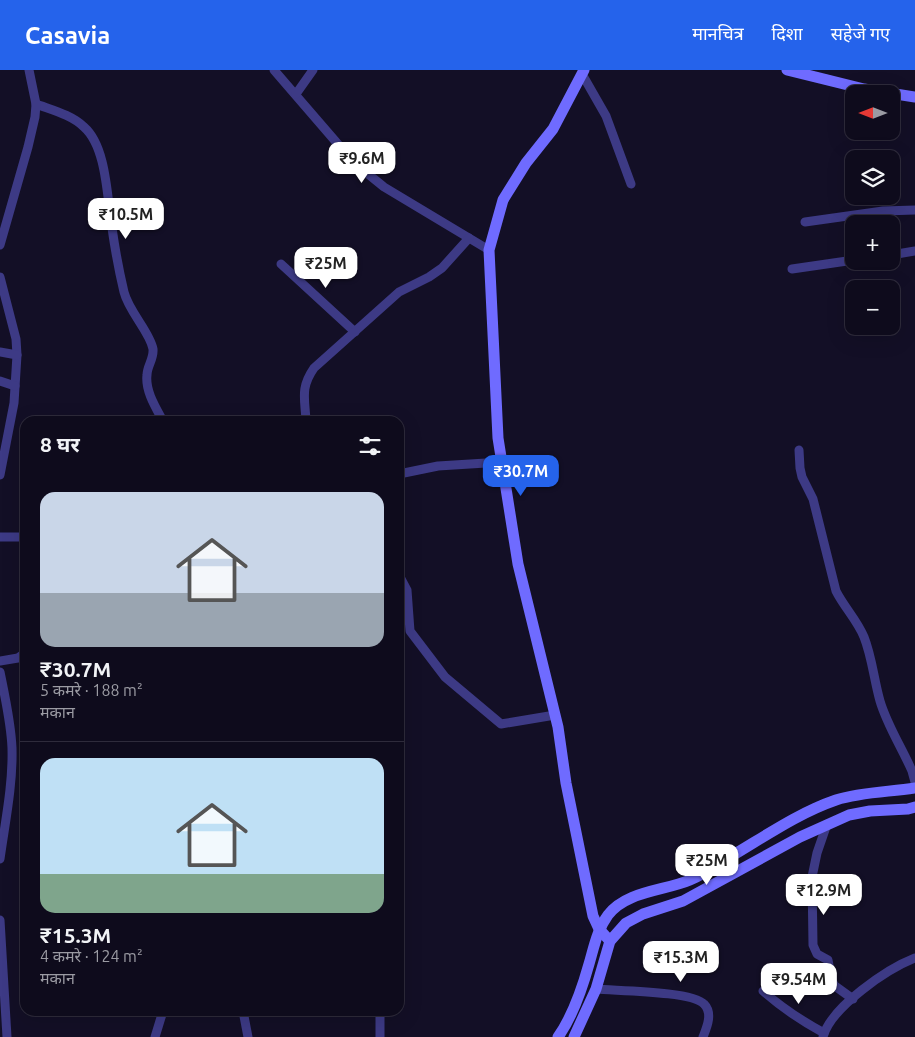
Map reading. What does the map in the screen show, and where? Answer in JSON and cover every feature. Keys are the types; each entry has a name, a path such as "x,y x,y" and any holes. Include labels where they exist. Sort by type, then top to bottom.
{"street":[{"path":"0,245 28,147 36,104 29,70"},
{"path":"274,70 342,150 368,174 384,187 489,250"},
{"path":"296,94 313,70"},
{"path":"787,70 864,89 915,97"},
{"path":"583,72 606,116 631,184"},
{"path":"583,72 553,130 526,163 503,200 489,250 498,438 518,564 555,715 592,916 599,929 610,941"},
{"path":"36,104 75,119 93,136 98,147 124,294 133,314 149,338 152,356 147,374 148,385 154,405 160,416"},
{"path":"805,222 883,211 915,210"},
{"path":"306,416 304,390 306,379 314,368 399,292 429,277 442,268 469,238"},
{"path":"900,254 915,251"},
{"path":"792,269 845,261"},
{"path":"281,264 355,332"},
{"path":"0,277 16,339 17,355 10,424 0,475"},
{"path":"0,352 17,355"},
{"path":"0,381 15,386"},
{"path":"799,450 802,477 814,499 836,591 864,636 872,662 880,701 912,771 915,782"},
{"path":"404,473 438,466 502,462"},
{"path":"0,536 20,537"},
{"path":"404,584 407,590 410,631 446,677 500,724 555,715"},
{"path":"0,661 20,657"},
{"path":"0,672 10,725 12,772 0,859"},
{"path":"558,1037 565,1027 582,989 599,929 609,914 620,903 691,879 780,826 836,800 860,794 888,793 915,788"},
{"path":"574,1037 596,989 610,941 626,923 643,914 683,901 784,846 849,815 863,812 908,809 915,806"},
{"path":"827,824 817,852 812,877 813,944 817,954 828,960 830,975 835,986 853,999"},
{"path":"0,920 2,985 7,1037"},
{"path":"763,991 779,1005 824,1035 838,1012 868,985 900,964 915,958"},
{"path":"596,989 695,998 705,1004 708,1011 709,1021 703,1037"},
{"path":"155,1037 161,1016"},
{"path":"244,1016 248,1037"},
{"path":"380,1016 380,1037"}]}
